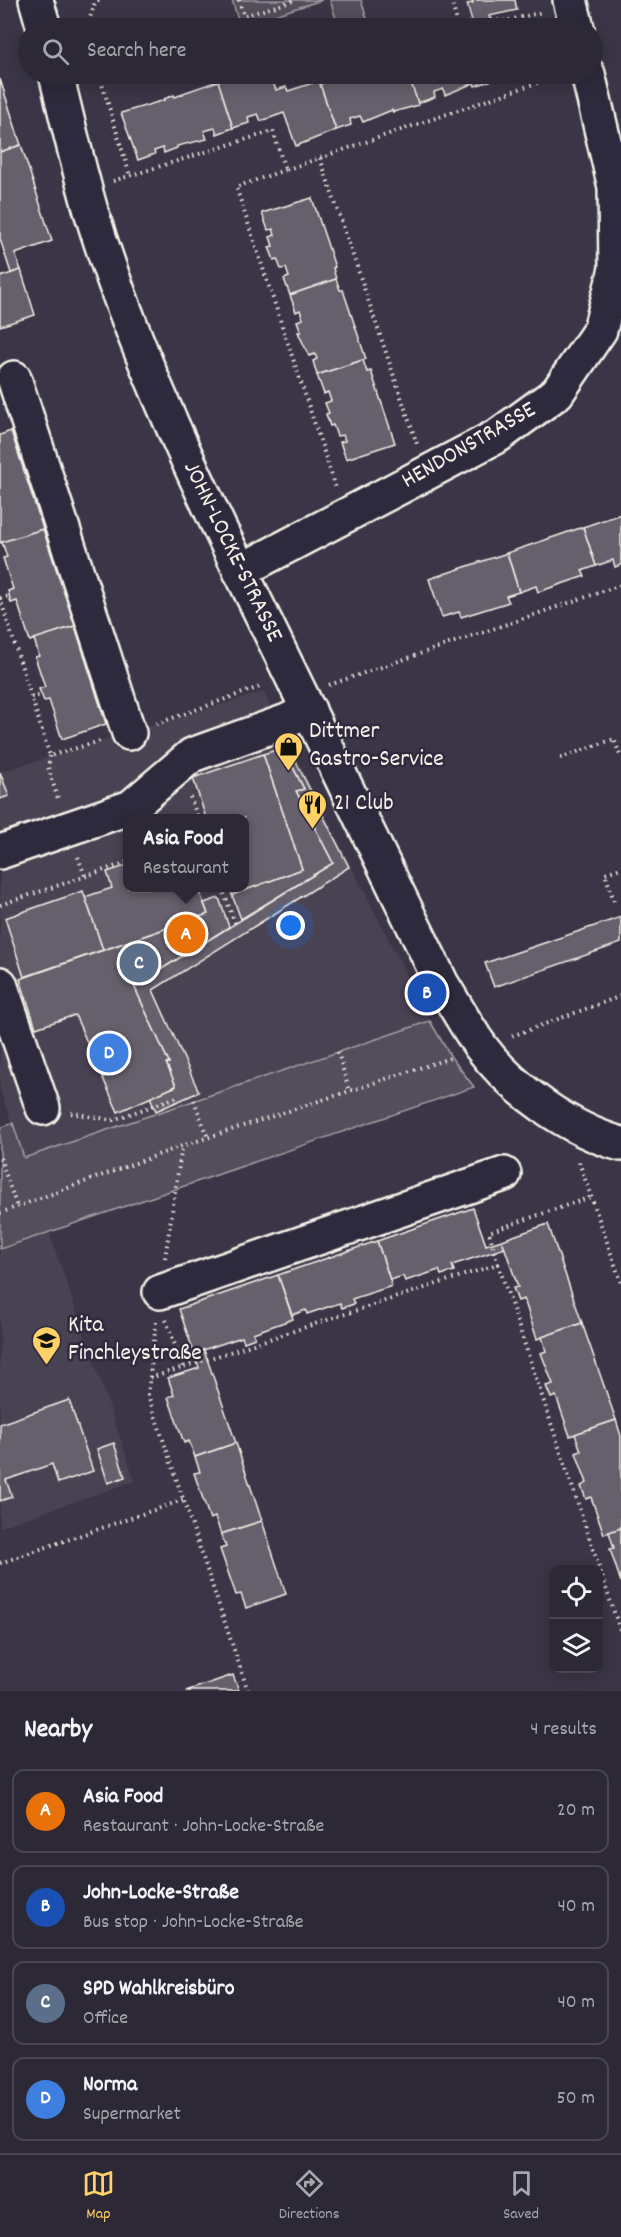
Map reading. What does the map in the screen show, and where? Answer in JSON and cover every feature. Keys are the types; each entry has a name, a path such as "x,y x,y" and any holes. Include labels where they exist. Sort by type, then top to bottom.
{"street":[{"path":"36,0 41,18"},
{"path":"559,5 569,18"},
{"name":"JOHN-LOCKE-STRASSE","path":"59,84 92,211 134,336 189,465 240,571 317,698 442,984 482,1048 498,1066 542,1105 593,1135 621,1144"},
{"name":"HENDONSTRASSE","path":"240,571 499,435 557,393 600,330 616,268 615,187 590,84"},
{"path":"14,378 129,733"},
{"path":"0,852 131,807 192,754 286,721 317,698"},
{"path":"0,984 43,1108"},
{"path":"159,1296 504,1174"}],"path":[{"path":"90,18 94,2 102,0"},
{"path":"239,0 244,16 296,0"},
{"path":"451,0 456,18"},
{"path":"515,18 559,5"},
{"path":"102,84 129,176"},
{"path":"336,489 236,187 534,84"},
{"path":"112,182 273,131 285,170"},
{"path":"320,158 418,448"},
{"path":"317,698 621,585"},
{"path":"0,598 9,596"},
{"path":"31,698 42,695"},
{"path":"560,758 614,738 621,758"},
{"path":"50,756 48,766 53,784"},
{"path":"0,905 123,864"},
{"path":"614,901 605,873 621,868"},
{"path":"223,892 234,923"},
{"path":"508,1038 621,996"},
{"path":"339,1052 349,1091"},
{"path":"0,1213 182,1146 460,1055"},
{"path":"43,1108 113,1120 180,1096"},
{"path":"194,1100 208,1138"},
{"path":"182,1146 159,1296 148,1395 248,1691"},
{"path":"0,1158 17,1207"},
{"path":"579,1162 621,1282"},
{"path":"591,1197 489,1232 621,1633"},
{"path":"150,1378 498,1264"},
{"path":"159,1296 183,1367"},
{"path":"0,1563 183,1500"}],"shaded area":[{"path":"232,0 322,0 265,18 238,18"},
{"path":"330,0 361,0 367,18 336,18"},
{"path":"263,692 430,1021 24,1159 0,1089 0,772"},
{"path":"430,1021 451,1057 474,1087 0,1249 0,1128 13,1123 24,1158"},
{"name":"Kita Finchleystraße","path":"49,1232 135,1481 0,1527 0,1249"}],"building":[{"path":"472,0 515,0 517,10 489,16 490,18 471,18 467,4 473,3"},
{"path":"0,79 21,145 0,152"},
{"path":"209,84 219,84 233,128 217,134 215,128 204,131 207,139 177,146 164,153 163,148 154,151 155,154 138,160 121,113"},
{"path":"219,84 274,84 276,90 286,87 288,91 310,84 320,84 336,130 296,146 284,113 261,121 258,114 248,117 249,123 233,128"},
{"path":"320,84 412,84 419,105 393,112 392,110 363,122 360,116 350,119 351,125 336,130"},
{"path":"411,84 472,84 445,95 443,89 434,92 435,97 418,103"},
{"path":"21,145 52,241 15,254 21,270 11,273 0,239 0,152"},
{"path":"312,198 335,267 333,268 336,279 290,295 284,279 289,277 286,268 281,269 277,259 274,260 269,247 273,246 270,237 275,235 273,229 268,230 262,213"},
{"path":"21,270 35,315 0,326 0,277"},
{"path":"336,279 340,290 343,290 366,359 317,375 313,361 317,359 315,354 309,356 298,332 301,332 297,321 303,319 300,310 296,312 290,295"},
{"path":"363,360 367,372 371,371 395,443 346,459 340,442 345,441 343,435 337,436 333,425 330,426 325,403 331,401 328,392 324,394 317,375"},
{"path":"11,431 43,529 0,543 0,435"},
{"path":"621,514 621,565 615,567 613,560 596,566 583,527"},
{"path":"583,527 596,566 582,571 585,576 538,592 536,586 519,592 507,553"},
{"path":"43,529 75,626 30,641 17,601 11,603 8,591 13,589 3,558 7,557 2,542"},
{"path":"507,553 519,592 506,596 509,602 461,617 459,612 442,617 429,579"},
{"path":"75,626 106,724 62,739 49,700 44,701 39,689 45,687 35,657 39,656 34,639"},
{"path":"288,746 349,867 153,990 199,1092 156,1111 150,1097 176,1086 166,1063 169,1063 134,986 333,863 296,791 304,789 283,748"},
{"path":"283,748 304,789 296,791 333,863 241,919 232,895 249,892 249,889 302,869 263,754"},
{"path":"263,754 302,869 249,889 249,814 205,814 193,778"},
{"path":"0,772 9,796 0,799"},
{"path":"123,867 123,892 200,892 208,914 103,950 85,897 112,888 107,872"},
{"path":"83,891 103,950 24,977 5,918"},
{"path":"219,898 229,927 134,986 169,1063 166,1063 176,1086 118,1112 75,1015 36,1028 20,979 208,914 204,903"},
{"path":"621,917 621,943 494,987 485,963"},
{"path":"473,1208 486,1245 502,1240 505,1248 452,1265 454,1271 441,1275 439,1270 405,1281 403,1276 390,1280 377,1241"},
{"path":"548,1224 582,1323 537,1339 524,1299 518,1301 513,1288 518,1287 502,1240"},
{"path":"377,1241 392,1286 352,1299 354,1304 342,1308 340,1303 307,1314 306,1310 292,1315 278,1275"},
{"path":"278,1275 293,1319 253,1333 255,1338 244,1342 242,1337 194,1353 179,1309"},
{"path":"582,1323 616,1420 570,1436 556,1396 551,1398 546,1386 553,1384 541,1353 546,1351 542,1337"},
{"path":"204,1350 236,1443 195,1457 189,1441 184,1443 168,1397 174,1395 168,1378 199,1368 194,1353"},
{"path":"69,1400 93,1471 58,1483 52,1464 6,1480 12,1497 0,1501 0,1424"},
{"path":"616,1420 621,1436 621,1528 604,1534 591,1497 586,1499 581,1486 587,1483 576,1453 581,1451 575,1434"},
{"path":"114,1443 125,1477 108,1483 97,1449"},
{"path":"236,1443 262,1521 221,1534 215,1517 210,1519 194,1473 200,1472 195,1457"},
{"path":"262,1521 286,1594 246,1608 241,1594 236,1595 220,1549 226,1547 221,1534"},
{"path":"621,1528 621,1582 610,1549 614,1548 609,1532"},
{"path":"233,1675 239,1691 186,1691"}],"place":[{"name":"Dittmer Gastro-Service","path":"288,772"},
{"name":"21 Club","path":"313,830"},
{"name":"Asia Food","path":"186,934"},
{"name":"SPD Wahlkreisbüro","path":"139,963"},
{"name":"John-Locke-Straße","path":"427,993"},
{"name":"Norma","path":"109,1053"},
{"name":"Kita Finchleystraße","path":"47,1366"}]}
